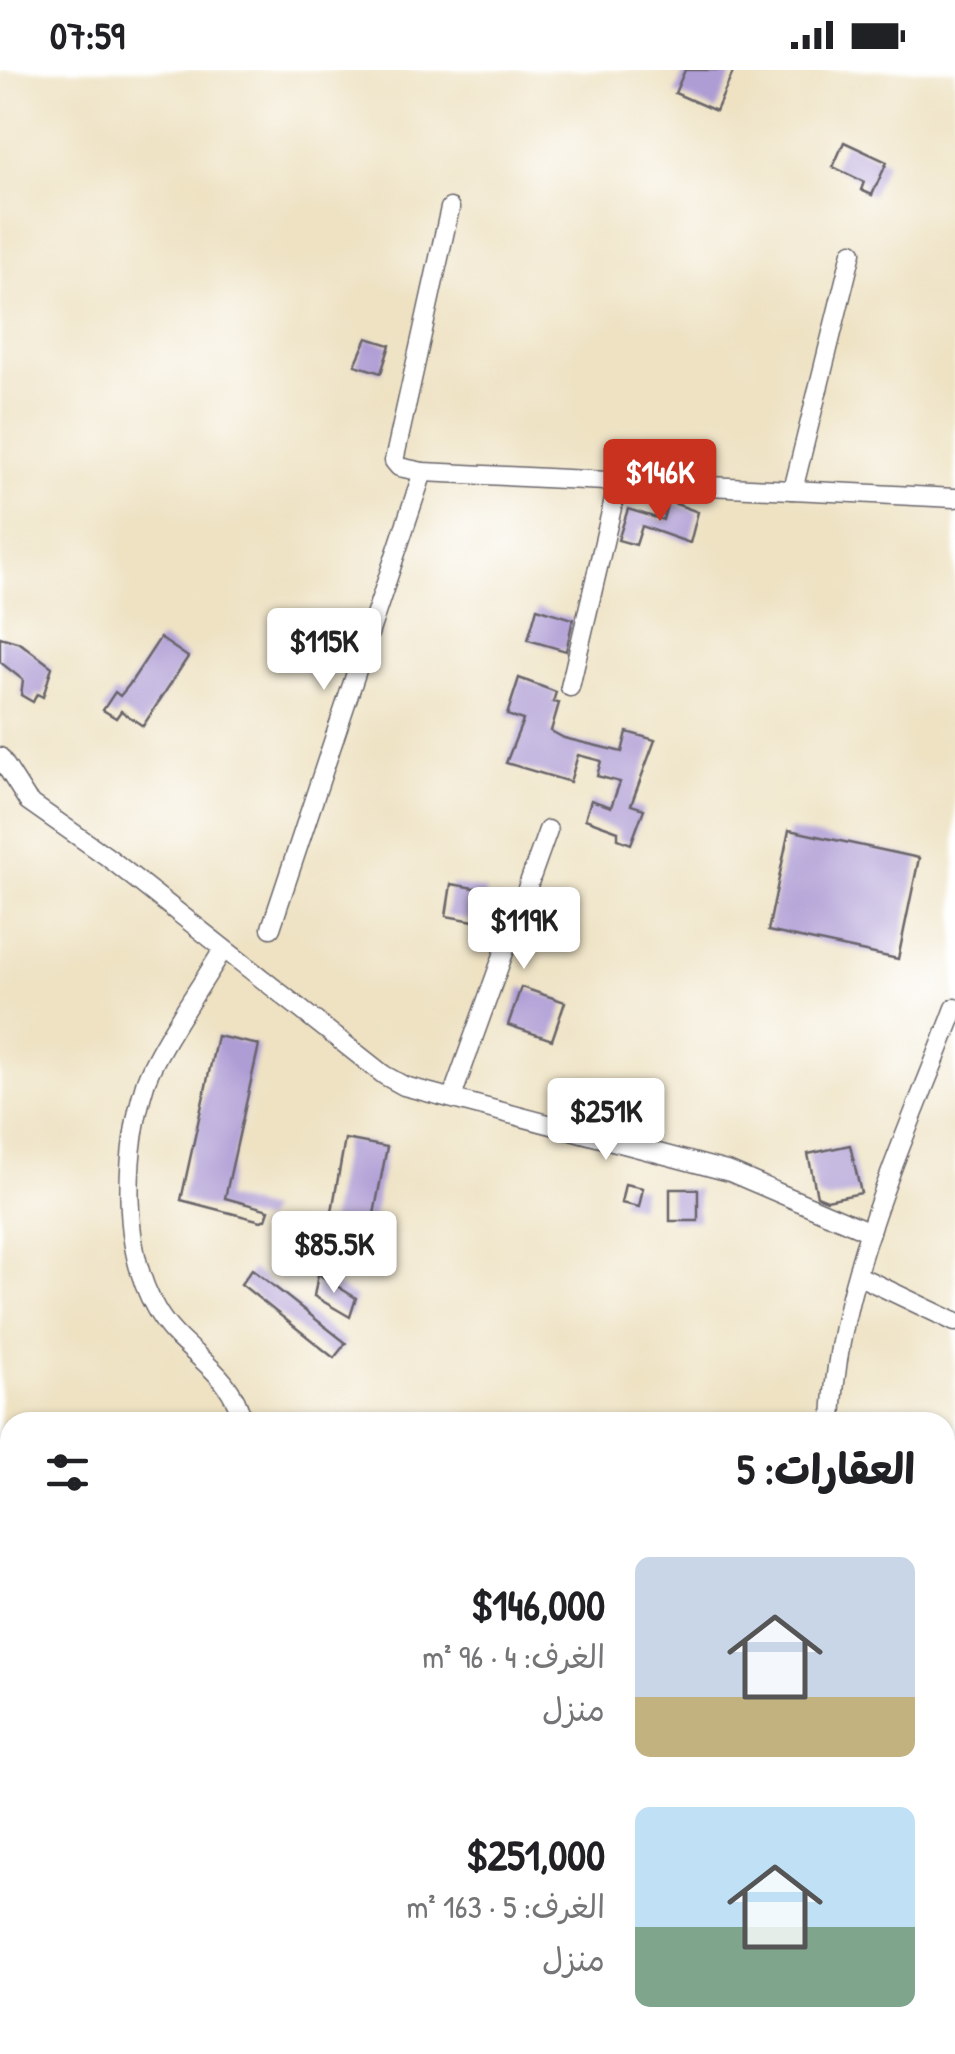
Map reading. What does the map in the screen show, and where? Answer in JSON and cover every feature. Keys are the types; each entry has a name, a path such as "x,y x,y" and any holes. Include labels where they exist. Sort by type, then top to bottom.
{"street":[{"path":"450,208 394,461 398,468 955,498"},
{"path":"793,490 852,252"},
{"path":"271,928 423,472"},
{"path":"570,687 618,482"},
{"path":"0,757 28,801 108,858 384,1075 404,1086 730,1172 870,1232"},
{"path":"452,1097 548,830"},
{"path":"222,951 146,1081 134,1142 131,1212 136,1256 156,1310 229,1384 239,1412"},
{"path":"833,1412 838,1350 870,1232 955,1008"},
{"path":"860,1276 955,1322"}],"building":[{"path":"685,70 734,70 716,111 675,93"},
{"path":"844,142 887,162 872,195 861,190 864,182 833,167"},
{"path":"367,338 390,345 381,373 355,365"},
{"path":"668,501 698,512 690,543 642,526 636,545 618,540 628,509 663,520"},
{"path":"537,608 573,619 566,651 528,640"},
{"path":"0,637 20,643 52,667 43,697 37,694 33,702 21,695 23,680 0,662"},
{"path":"160,638 188,657 143,726 121,711 116,718 103,710 115,692 120,696 129,685"},
{"path":"519,678 556,692 553,702 559,703 551,731 564,738 622,752 627,732 655,740 631,805 644,809 631,844 618,839 618,831 585,819 591,800 611,807 620,782 597,776 601,761 578,755 570,782 506,763 523,720 507,715"},
{"path":"789,830 919,858 898,959 768,931"},
{"path":"451,884 486,890 485,899 501,901 496,925 446,916"},
{"path":"521,987 565,1002 552,1040 508,1025"},
{"path":"217,1036 259,1045 225,1198 269,1210 261,1221 181,1200"},
{"path":"345,1139 387,1147 370,1235 329,1228"},
{"path":"850,1145 861,1193 827,1200 817,1196 808,1154"},
{"path":"625,1184 643,1188 639,1207 621,1203"},
{"path":"670,1189 698,1189 698,1221 670,1221"},
{"path":"252,1269 346,1343 334,1358 241,1284"},
{"path":"318,1274 356,1298 350,1317 314,1296"}]}
